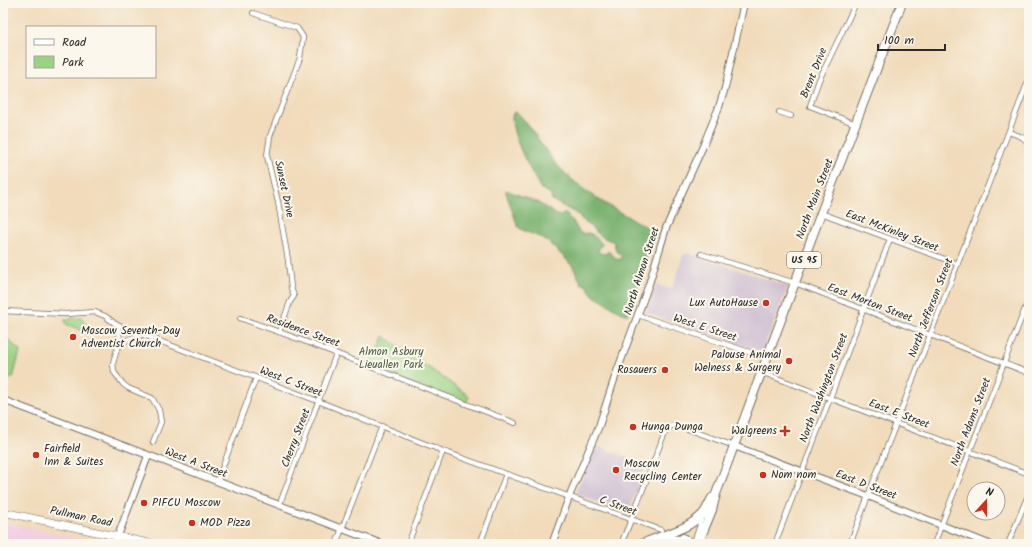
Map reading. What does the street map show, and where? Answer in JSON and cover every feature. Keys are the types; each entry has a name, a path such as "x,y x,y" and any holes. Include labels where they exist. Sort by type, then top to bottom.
{"highway":[{"name":"North Main Street","path":"696,543 712,510 716,494 761,372 902,3"},
{"name":"North Main Street","path":"642,544 687,526 704,512 716,494"},
{"path":"683,538 696,543"}],"main road":[{"name":"Pullman Road","path":"3,512 153,544"}],"street":[{"name":"North Almon Street","path":"552,544 569,497 595,436 638,315 666,228 719,107 744,3"},
{"name":"Brent Drive","path":"856,3 819,80 810,106 856,124"},
{"name":"Sunset Drive","path":"253,13 297,28 303,37 300,58 270,136 267,156 278,202 288,260 291,288 294,296 290,302 279,332"},
{"name":"North Jefferson Street","path":"850,544 1029,79"},
{"path":"779,112 791,116"},
{"path":"1009,132 1022,137 1029,142"},
{"name":"East McKinley Street","path":"821,213 890,240 958,264"},
{"name":"North Washington Street","path":"775,544 890,240"},
{"name":"East Morton Street","path":"701,254 795,283 1029,373"},
{"name":"North Adams Street","path":"934,544 1026,306"},
{"name":"West C Street","path":"3,311 66,314 95,312 105,316 117,325 382,426 443,451 569,497"},
{"name":"West E Street","path":"638,315 767,358"},
{"name":"Residence Street","path":"240,318 515,423"},
{"path":"117,325 120,339 113,363 114,372 119,380 128,388 152,398 159,410 161,422 153,442"},
{"path":"119,345 135,336 143,335"},
{"name":"Cherry Street","path":"279,506 336,354"},
{"name":"East E Street","path":"761,372 1029,474"},
{"path":"217,482 256,378"},
{"name":"West A Street","path":"3,400 189,472 382,544"},
{"path":"621,544 665,432 670,426 677,425 734,446"},
{"path":"336,544 382,426"},
{"name":"East D Street","path":"734,446 868,496 990,544"},
{"path":"408,544 443,451"},
{"path":"115,544 148,456"},
{"path":"139,480 151,462 156,462 189,472"},
{"path":"480,544 506,474"},
{"path":"1008,544 1029,493"},
{"name":"C Street","path":"569,497 661,530"},
{"name":"North Main Street","path":"696,543 700,520 704,512"},
{"path":"654,539 675,537 683,538"}],"shaded area":[{"path":"687,253 788,286 764,348 761,351 662,319 646,312 656,285 672,289 683,255"},
{"path":"597,446 646,465 629,510 626,513 578,495 576,491"},
{"path":"3,522 101,544 3,544"}],"green space":[{"path":"516,112 524,120 553,160 572,180 594,197 656,232 628,314 624,314 594,296 587,286 581,283 573,267 548,242 518,227 506,190 537,202 557,215 561,216 565,213 573,221 579,232 583,234 591,234 602,244 598,251 599,253 606,254 608,251 618,260 622,257 616,251 614,242 602,237 575,213 552,200 550,193 541,189 521,151 517,140 512,120 513,113"},
{"path":"82,318 87,330 86,332 66,324 65,319"},
{"path":"3,334 20,351 13,378 3,379"},
{"name":"Almon Asbury Lieuallen Park","path":"384,336 469,396 466,404 367,366 379,348"}],"place":[{"name":"Lux AutoHause","path":"766,303"},
{"name":"Moscow Seventh-Day Adventist Church","path":"73,337"},
{"name":"Palouse Animal Welness & Surgery","path":"789,361"},
{"name":"Rosauers","path":"665,370"},
{"name":"Hunga Dunga","path":"633,427"},
{"name":"Walgreens","path":"785,431"},
{"name":"Fairfield Inn & Suites","path":"36,455"},
{"name":"Moscow Recycling Center","path":"616,470"},
{"name":"Nom nom","path":"763,475"},
{"name":"P1FCU Moscow","path":"144,503"},
{"name":"MOD Pizza","path":"192,523"}]}
